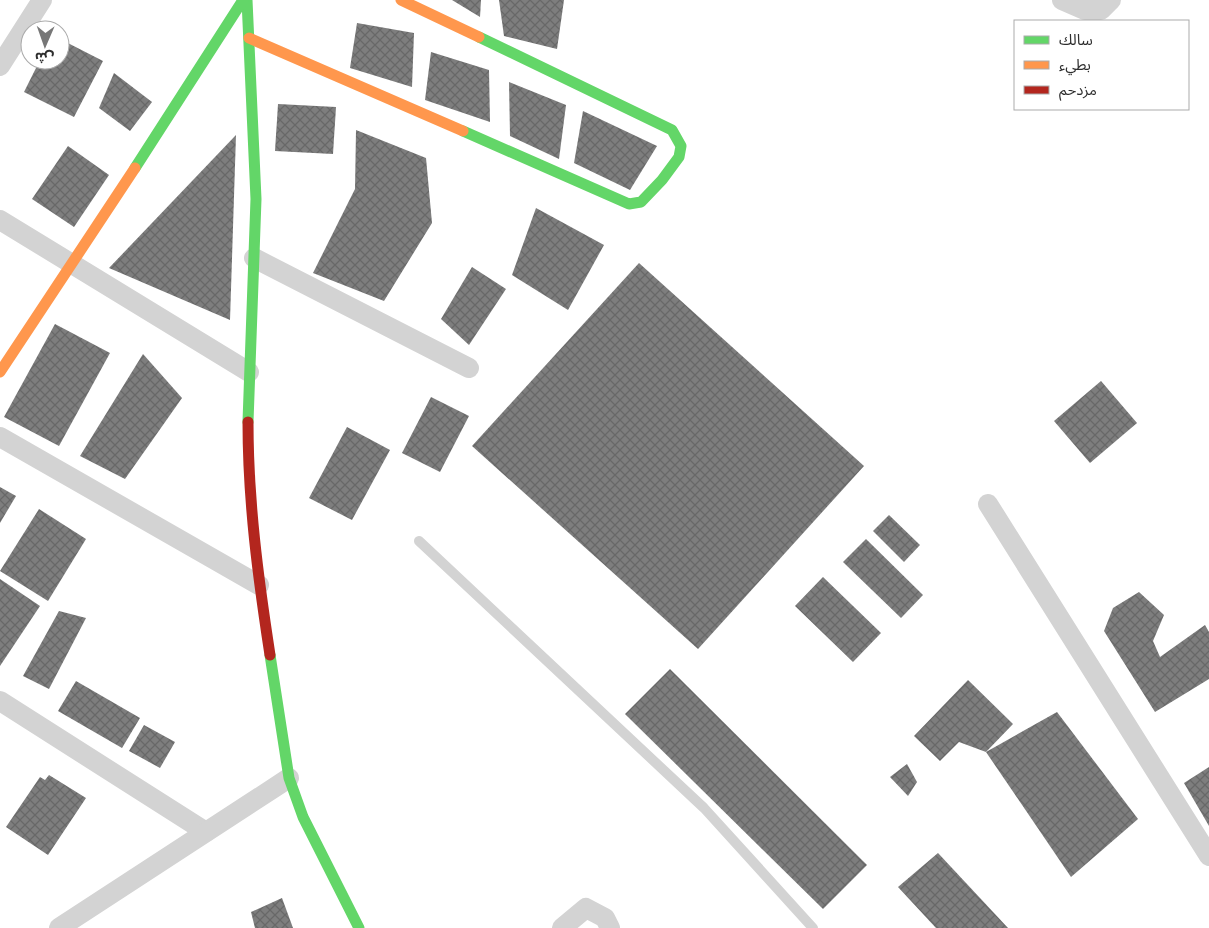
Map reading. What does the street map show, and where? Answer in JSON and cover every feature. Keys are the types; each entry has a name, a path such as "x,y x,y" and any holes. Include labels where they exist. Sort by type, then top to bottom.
{"street":[{"path":"0,66 42,0"},
{"path":"245,0 249,38 256,199 249,372 248,463 252,530 289,778 303,817 359,928"},
{"path":"0,372 73,264 245,0"},
{"path":"249,38 629,204 641,202 662,180 679,157 681,146 672,130 401,0"},
{"path":"1062,0 1084,10 1101,10 1111,0"},
{"path":"0,220 249,372"},
{"path":"254,258 469,368"},
{"path":"0,437 259,585"},
{"path":"988,504 1209,856"},
{"path":"0,701 206,832"},
{"path":"59,928 289,778"},
{"path":"562,928 586,908 605,918 610,928"}],"lane":[{"path":"419,541 704,808 813,928"}],"building":[{"path":"452,0 481,0 480,17"},
{"path":"499,0 564,0 557,49 504,36"},
{"path":"357,23 414,33 412,87 350,68"},
{"path":"70,44 103,61 74,117 24,92 35,70 70,70"},
{"path":"431,52 489,70 490,122 425,100"},
{"path":"114,73 152,102 130,131 99,108"},
{"path":"509,82 566,105 559,159 510,136"},
{"path":"278,104 336,107 333,154 275,151"},
{"path":"583,111 657,146 630,190 574,163"},
{"path":"356,130 426,158 432,223 384,301 313,273 355,189"},
{"path":"236,135 230,320 109,268"},
{"path":"68,146 109,175 74,227 32,199"},
{"path":"536,208 604,245 568,310 512,275"},
{"path":"639,263 864,466 698,649 472,446"},
{"path":"472,267 506,289 469,345 441,319"},
{"path":"55,324 110,353 59,446 4,417"},
{"path":"143,354 182,398 125,479 80,456"},
{"path":"1101,381 1137,423 1090,463 1054,421"},
{"path":"431,397 469,416 440,472 402,453"},
{"path":"347,427 390,450 352,520 309,498"},
{"path":"0,487 16,496 0,523"},
{"path":"39,509 86,539 48,601 0,571"},
{"path":"889,515 920,545 904,562 873,531"},
{"path":"866,539 923,595 901,618 843,562"},
{"path":"823,577 881,633 853,662 795,606"},
{"path":"0,579 40,606 0,666"},
{"path":"1139,592 1164,615 1153,641 1160,657 1205,625 1209,632 1209,679 1155,712 1104,631 1113,608"},
{"path":"59,611 86,618 49,689 23,676"},
{"path":"670,669 867,865 823,909 625,714"},
{"path":"968,680 1013,724 986,752 959,742 940,761 914,736"},
{"path":"76,681 140,718 122,748 58,711"},
{"path":"1057,712 1138,819 1071,877 986,752"},
{"path":"144,725 175,742 160,768 129,751"},
{"path":"907,764 917,782 908,796 890,777"},
{"path":"1209,767 1209,826 1184,783"},
{"path":"49,775 86,798 48,855 6,827 40,777 45,780"},
{"path":"938,853 1008,928 936,928 898,887"},
{"path":"282,898 293,928 255,928 251,912"}],"traffic: fast":[{"path":"135,168 243,0"},
{"path":"247,0 256,199 248,422"},
{"path":"463,131 629,204 641,202 662,180 679,157 681,146 672,130 479,37"},
{"path":"270,655 289,778 303,817 359,928"}],"traffic: slow":[{"path":"401,0 479,37"},
{"path":"249,38 463,131"},
{"path":"0,372 135,168"}],"traffic: jam":[{"path":"248,422 248,451 255,539 270,655"}]}
